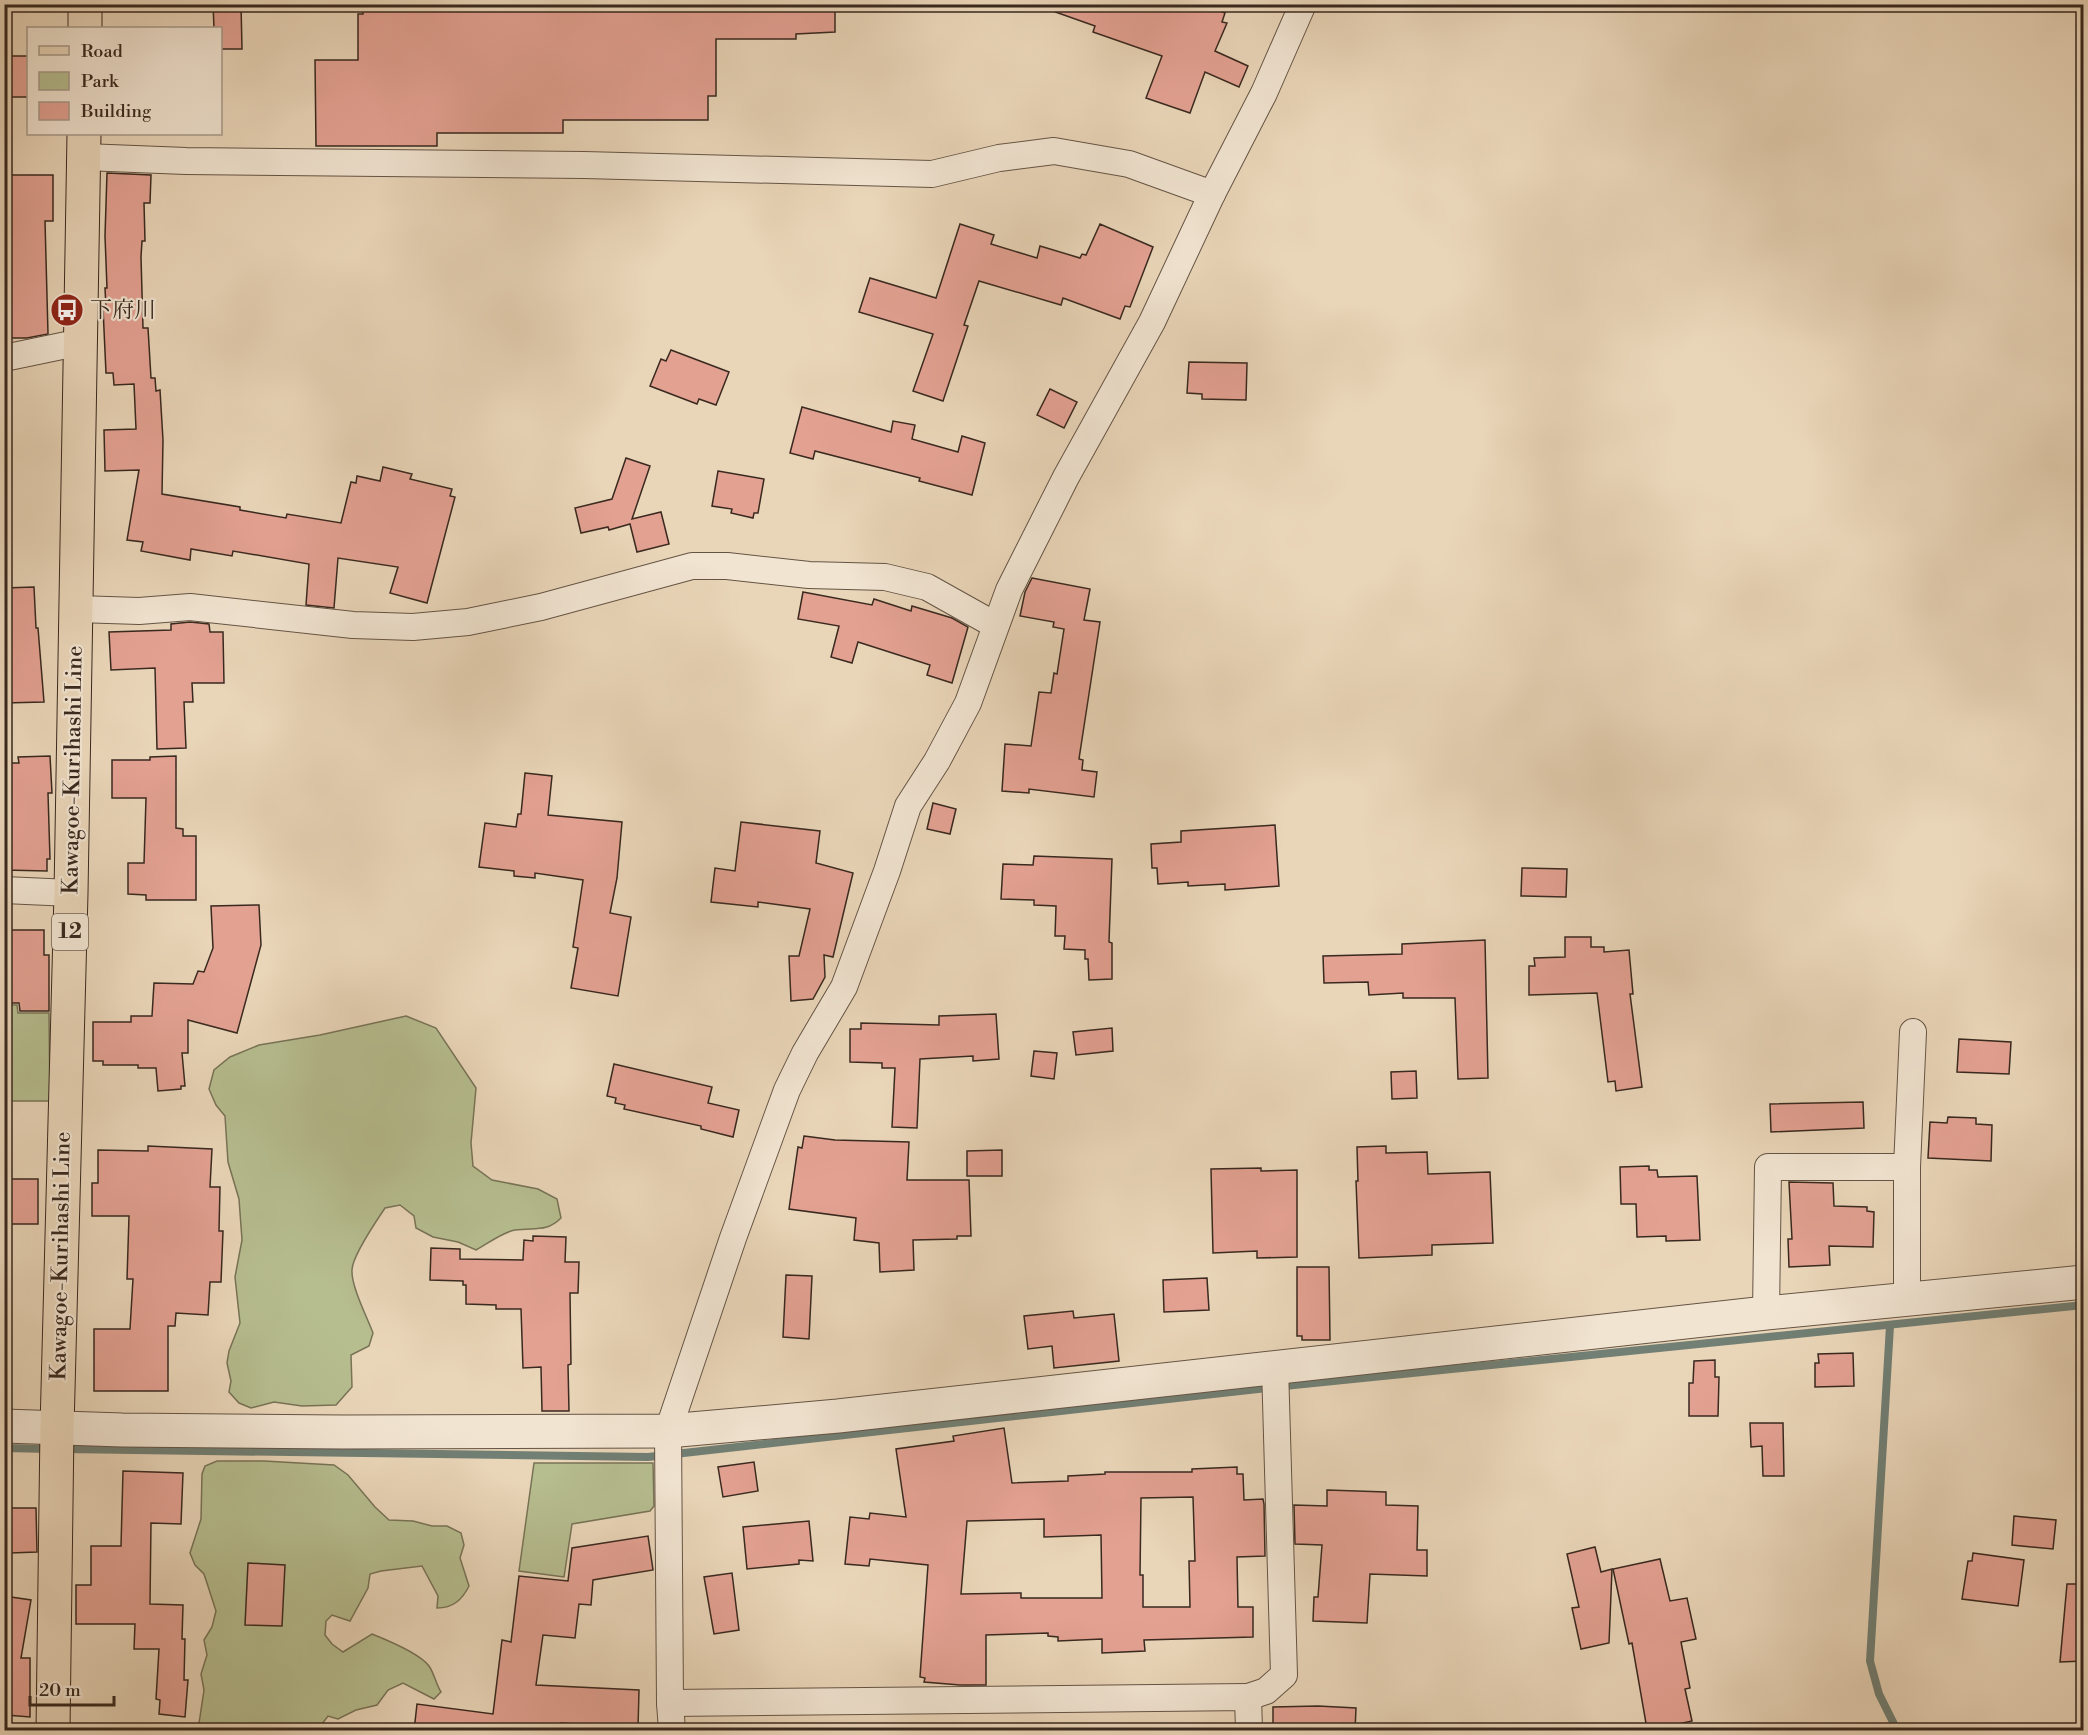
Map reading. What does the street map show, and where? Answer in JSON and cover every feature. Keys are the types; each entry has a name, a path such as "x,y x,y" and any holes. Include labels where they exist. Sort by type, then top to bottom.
{"main road":[{"path":"85,4 85,27"},
{"name":"Kawagoe-Kurihashi Line","path":"53,1731 57,1428 71,893 84,145"}],"street":[{"path":"672,1731 668,1431 733,1238 787,1090 805,1053 844,987 908,806 968,703 1009,590 1066,477 1152,322 1212,194 1264,93 1303,4"},
{"path":"84,145 186,161 584,165 932,174 999,158 1054,151 1129,164 1212,194"},
{"path":"4,358 81,342"},
{"path":"76,609 139,611 190,607 353,625 413,627 468,621 541,607 692,566 727,566 809,575 885,577 927,587 995,625"},
{"path":"4,890 71,893"},
{"path":"1907,1299 1907,1167 1913,1032"},
{"path":"1766,1313 1768,1167 1907,1167"},
{"path":"4,1426 343,1432 668,1431 838,1416 1766,1313 2084,1282"},
{"path":"670,1703 1248,1697 1266,1691 1284,1675 1275,1367"},
{"path":"1248,1697 1249,1731"}],"green space":[{"path":"4,1005 17,1005 18,1013 49,1013 50,1101 5,1101"},
{"path":"406,1016 436,1028 476,1088 471,1143 473,1166 492,1180 538,1189 557,1199 561,1218 545,1228 510,1231 476,1250 458,1242 433,1237 416,1228 414,1216 400,1205 385,1208 353,1264 354,1284 373,1333 369,1346 351,1355 352,1387 336,1405 302,1406 274,1402 251,1408 239,1403 229,1392 231,1381 227,1363 229,1351 240,1323 235,1277 242,1240 239,1199 228,1162 225,1116 216,1105 209,1089 214,1070 230,1057 259,1045 320,1035"},
{"path":"217,1461 334,1465 348,1475 389,1520 447,1526 461,1533 464,1545 460,1558 469,1586 456,1602 448,1607 437,1608 438,1596 422,1566 381,1571 370,1574 368,1588 350,1621 332,1615 326,1621 325,1635 343,1652 372,1634 425,1661 441,1692 434,1699 403,1683 388,1690 377,1705 356,1710 338,1719 328,1716 322,1724 323,1730 198,1730 204,1690 201,1674 207,1655 204,1640 212,1627 216,1611 204,1574 195,1565 190,1553 201,1519 202,1474 205,1466"},
{"path":"534,1463 653,1463 654,1506 650,1511 572,1524 564,1577 519,1571"}],"building":[{"path":"213,4 241,4 242,49 222,49 222,27 214,27"},
{"path":"363,4 835,4 835,32 796,34 796,39 716,39 716,96 708,96 708,120 563,120 563,133 437,133 437,146 316,146 315,60 358,60 358,14 363,14"},
{"path":"1044,4 1203,4 1225,13 1222,22 1227,23 1215,51 1248,66 1239,87 1205,72 1190,113 1146,98 1162,56 1093,32 1095,26 1044,8"},
{"path":"4,56 27,56 27,97 4,97"},
{"path":"107,173 151,175 150,203 144,203 145,241 142,241 141,257 143,328 148,328 151,378 155,378 156,391 160,390 163,440 162,494 240,507 240,510 286,518 287,514 341,523 351,482 356,483 357,476 380,481 383,467 412,474 410,479 452,489 450,496 455,497 427,603 390,593 398,567 338,558 334,608 306,605 309,564 233,551 232,556 191,549 190,560 141,551 143,542 127,540 139,470 105,471 104,430 136,429 134,384 114,385 113,373 106,373 103,308 106,308 105,288 107,288 105,236"},
{"path":"4,175 53,175 53,221 45,221 48,334 27,338 4,338"},
{"path":"960,224 994,235 991,244 1037,258 1040,246 1080,258 1082,254 1086,255 1100,224 1153,247 1130,307 1125,306 1120,319 1063,298 1061,305 979,281 964,325 968,326 943,401 913,391 933,334 859,312 870,278 936,298"},
{"path":"671,350 729,372 716,405 699,399 697,404 650,386 661,359 666,361"},
{"path":"1189,362 1247,363 1246,400 1202,399 1202,394 1187,393"},
{"path":"1050,389 1077,402 1064,428 1037,415"},
{"path":"802,407 891,432 893,421 915,425 912,439 958,452 962,436 985,443 972,495 919,481 920,478 815,451 813,459 790,453"},
{"path":"626,458 650,466 632,519 661,512 669,544 637,552 630,524 609,530 608,527 581,533 575,508 612,499"},
{"path":"718,471 764,479 758,513 754,513 753,518 731,513 732,509 712,506"},
{"path":"1032,578 1090,589 1084,620 1100,622 1079,759 1083,760 1082,770 1097,772 1094,797 1029,789 1029,793 1002,791 1005,744 1031,746 1039,692 1051,693 1054,673 1057,674 1064,629 1053,627 1054,622 1020,616 1025,592"},
{"path":"34,587 44,702 4,703 4,588"},
{"path":"803,592 872,605 874,599 911,611 912,606 952,618 968,627 952,683 927,675 930,665 858,642 852,663 831,657 839,626 798,619"},
{"path":"190,622 209,624 210,632 223,632 224,683 192,683 193,702 184,702 186,748 157,749 155,668 111,670 109,632 171,630 171,624"},
{"path":"50,756 52,793 48,793 50,859 47,859 47,871 4,870 4,763 19,763 18,757"},
{"path":"176,756 176,828 183,829 183,836 196,836 196,900 146,900 146,895 128,894 128,863 144,863 146,798 112,798 112,760 150,760 150,757"},
{"path":"525,773 552,776 548,815 622,822 617,878 610,913 631,917 618,996 571,988 578,948 573,947 583,880 535,873 535,878 514,876 514,871 479,867 485,823 516,827 518,814 521,814"},
{"path":"933,803 956,809 950,834 927,829"},
{"path":"741,822 820,831 816,863 853,873 833,957 824,955 825,977 813,999 791,1001 789,956 799,956 810,909 758,902 758,907 711,902 715,868 735,871"},
{"path":"1275,825 1279,886 1225,890 1225,884 1188,886 1188,882 1158,884 1157,868 1152,868 1151,844 1181,842 1181,831"},
{"path":"1034,856 1112,859 1109,942 1112,943 1112,979 1089,980 1085,950 1064,949 1065,936 1055,936 1056,906 1034,905 1034,900 1001,899 1003,864 1033,865"},
{"path":"1522,868 1567,869 1566,897 1521,896"},
{"path":"259,905 261,945 237,1033 188,1020 188,1053 182,1053 185,1086 181,1086 181,1089 158,1091 156,1068 138,1068 138,1065 103,1065 103,1061 93,1061 93,1022 131,1022 131,1016 152,1016 154,983 193,984 198,971 204,972 213,948 211,906"},
{"path":"4,930 44,930 44,955 49,955 49,1011 20,1011 19,1003 4,1003"},
{"path":"1565,937 1591,937 1591,947 1604,947 1604,952 1629,950 1633,994 1630,994 1642,1087 1616,1091 1615,1081 1608,1082 1597,993 1529,995 1529,966 1535,966 1534,958 1565,957"},
{"path":"1485,940 1488,1078 1458,1079 1455,998 1403,998 1403,993 1369,995 1368,982 1324,983 1323,956 1402,954 1402,944"},
{"path":"996,1014 999,1059 973,1061 973,1056 920,1059 917,1128 892,1127 895,1068 882,1068 882,1063 850,1062 850,1029 861,1029 861,1023 939,1025 939,1016"},
{"path":"1112,1028 1113,1051 1076,1055 1073,1032"},
{"path":"1959,1039 2011,1042 2009,1074 1957,1072"},
{"path":"1034,1051 1057,1053 1054,1079 1031,1076"},
{"path":"614,1064 712,1087 708,1103 739,1110 733,1137 701,1129 701,1126 624,1109 625,1105 615,1103 616,1098 607,1096"},
{"path":"1416,1071 1417,1098 1392,1099 1391,1072"},
{"path":"1863,1102 1864,1128 1771,1132 1770,1104"},
{"path":"1948,1117 1976,1118 1976,1124 1992,1125 1991,1161 1928,1158 1930,1122 1947,1123"},
{"path":"804,1136 835,1140 909,1142 907,1180 969,1180 971,1236 957,1236 957,1239 913,1240 914,1270 880,1272 879,1243 854,1240 856,1218 789,1209 798,1147 802,1148"},
{"path":"148,1146 212,1149 210,1187 220,1187 219,1231 223,1231 221,1282 210,1282 208,1315 176,1313 175,1326 168,1326 168,1391 94,1391 94,1329 130,1329 133,1279 127,1279 129,1216 92,1216 92,1183 98,1183 98,1150 148,1151"},
{"path":"1386,1146 1386,1153 1427,1152 1428,1174 1490,1172 1493,1243 1432,1245 1432,1255 1359,1258 1357,1147"},
{"path":"1002,1150 1002,1176 967,1176 967,1151"},
{"path":"1649,1166 1649,1170 1657,1170 1658,1177 1697,1176 1700,1240 1666,1241 1666,1236 1637,1237 1636,1204 1621,1204 1620,1167"},
{"path":"1261,1168 1261,1171 1297,1170 1297,1257 1257,1258 1257,1251 1213,1253 1211,1169"},
{"path":"4,1179 38,1179 38,1224 4,1224"},
{"path":"1789,1182 1833,1183 1834,1206 1867,1207 1867,1211 1874,1212 1873,1247 1829,1246 1830,1265 1789,1267 1788,1239 1792,1239"},
{"path":"533,1236 566,1237 565,1262 579,1262 578,1293 570,1293 569,1411 542,1411 541,1367 523,1368 521,1309 496,1309 496,1305 466,1304 466,1285 463,1285 463,1281 430,1280 431,1248 460,1249 460,1259 523,1260 524,1240 533,1241"},
{"path":"1297,1267 1329,1267 1330,1340 1302,1340 1302,1336 1297,1336"},
{"path":"786,1275 812,1276 809,1339 783,1337"},
{"path":"1207,1278 1209,1310 1164,1312 1163,1280"},
{"path":"1073,1311 1074,1318 1114,1314 1119,1361 1054,1368 1052,1346 1028,1349 1024,1316"},
{"path":"1853,1353 1854,1386 1815,1387 1815,1363 1819,1363 1818,1354"},
{"path":"1715,1360 1715,1377 1719,1377 1718,1416 1689,1416 1689,1383 1693,1383 1694,1361"},
{"path":"1750,1423 1783,1423 1784,1476 1763,1476 1762,1446 1751,1447"},
{"path":"1004,1428 1012,1483 1068,1481 1068,1476 1105,1474 1105,1472 1192,1472 1192,1469 1237,1467 1237,1474 1243,1474 1244,1500 1263,1499 1264,1504 1265,1556 1237,1557 1238,1607 1253,1607 1253,1637 1144,1640 1145,1651 1102,1653 1102,1639 1058,1641 1058,1637 1048,1636 1048,1633 986,1635 986,1685 924,1682 925,1678 920,1677 928,1565 870,1559 869,1566 845,1564 850,1517 869,1519 870,1513 906,1517 896,1449 954,1441 953,1436","holes":["1193,1497 1195,1561 1189,1561 1190,1607 1143,1607 1143,1575 1140,1575 1141,1498","1044,1519 1044,1537 1101,1535 1102,1598 1021,1598 1021,1593 961,1594 967,1521"]},
{"path":"754,1462 758,1491 723,1497 718,1467"},
{"path":"123,1471 183,1473 181,1524 151,1523 150,1604 183,1605 184,1680 188,1680 185,1717 159,1714 160,1700 156,1699 159,1649 134,1649 135,1624 76,1624 76,1585 91,1585 91,1546 121,1546"},
{"path":"1327,1490 1386,1492 1386,1505 1418,1506 1417,1550 1427,1550 1427,1576 1370,1574 1367,1623 1313,1621 1314,1597 1318,1597 1322,1545 1295,1544 1294,1505 1327,1506"},
{"path":"8,1508 36,1508 37,1552 10,1553"},
{"path":"2014,1516 2056,1520 2053,1549 2012,1545"},
{"path":"809,1521 813,1561 799,1560 799,1564 747,1569 743,1527"},
{"path":"648,1536 653,1570 593,1580 591,1605 579,1604 575,1638 543,1635 536,1685 639,1690 638,1728 561,1723 561,1731 414,1731 417,1704 493,1714 502,1640 511,1642 519,1576 568,1581 572,1548"},
{"path":"1595,1547 1601,1572 1612,1569 1609,1643 1581,1649 1572,1608 1579,1607 1567,1554"},
{"path":"1973,1553 2024,1560 2018,1606 1962,1599 1968,1561 1972,1561"},
{"path":"1660,1559 1670,1601 1687,1598 1696,1639 1681,1642 1690,1688 1685,1689 1692,1721 1647,1729 1632,1643 1629,1644 1613,1569"},
{"path":"248,1563 285,1565 282,1626 245,1625"},
{"path":"732,1573 739,1630 714,1634 704,1577"},
{"path":"2067,1584 2084,1584 2084,1661 2060,1662"},
{"path":"4,1596 31,1600 21,1658 30,1658 30,1717 6,1715 8,1681 4,1681"},
{"path":"1273,1707 1356,1708 1355,1731 1273,1729"}],"waterway":[{"path":"64,1449 648,1457 1294,1385 2084,1305"},
{"path":"1890,1326 1870,1661 1879,1694 1897,1730"},
{"path":"4,1448 51,1449"}],"place":[{"name":"下府川","path":"67,310"}]}
